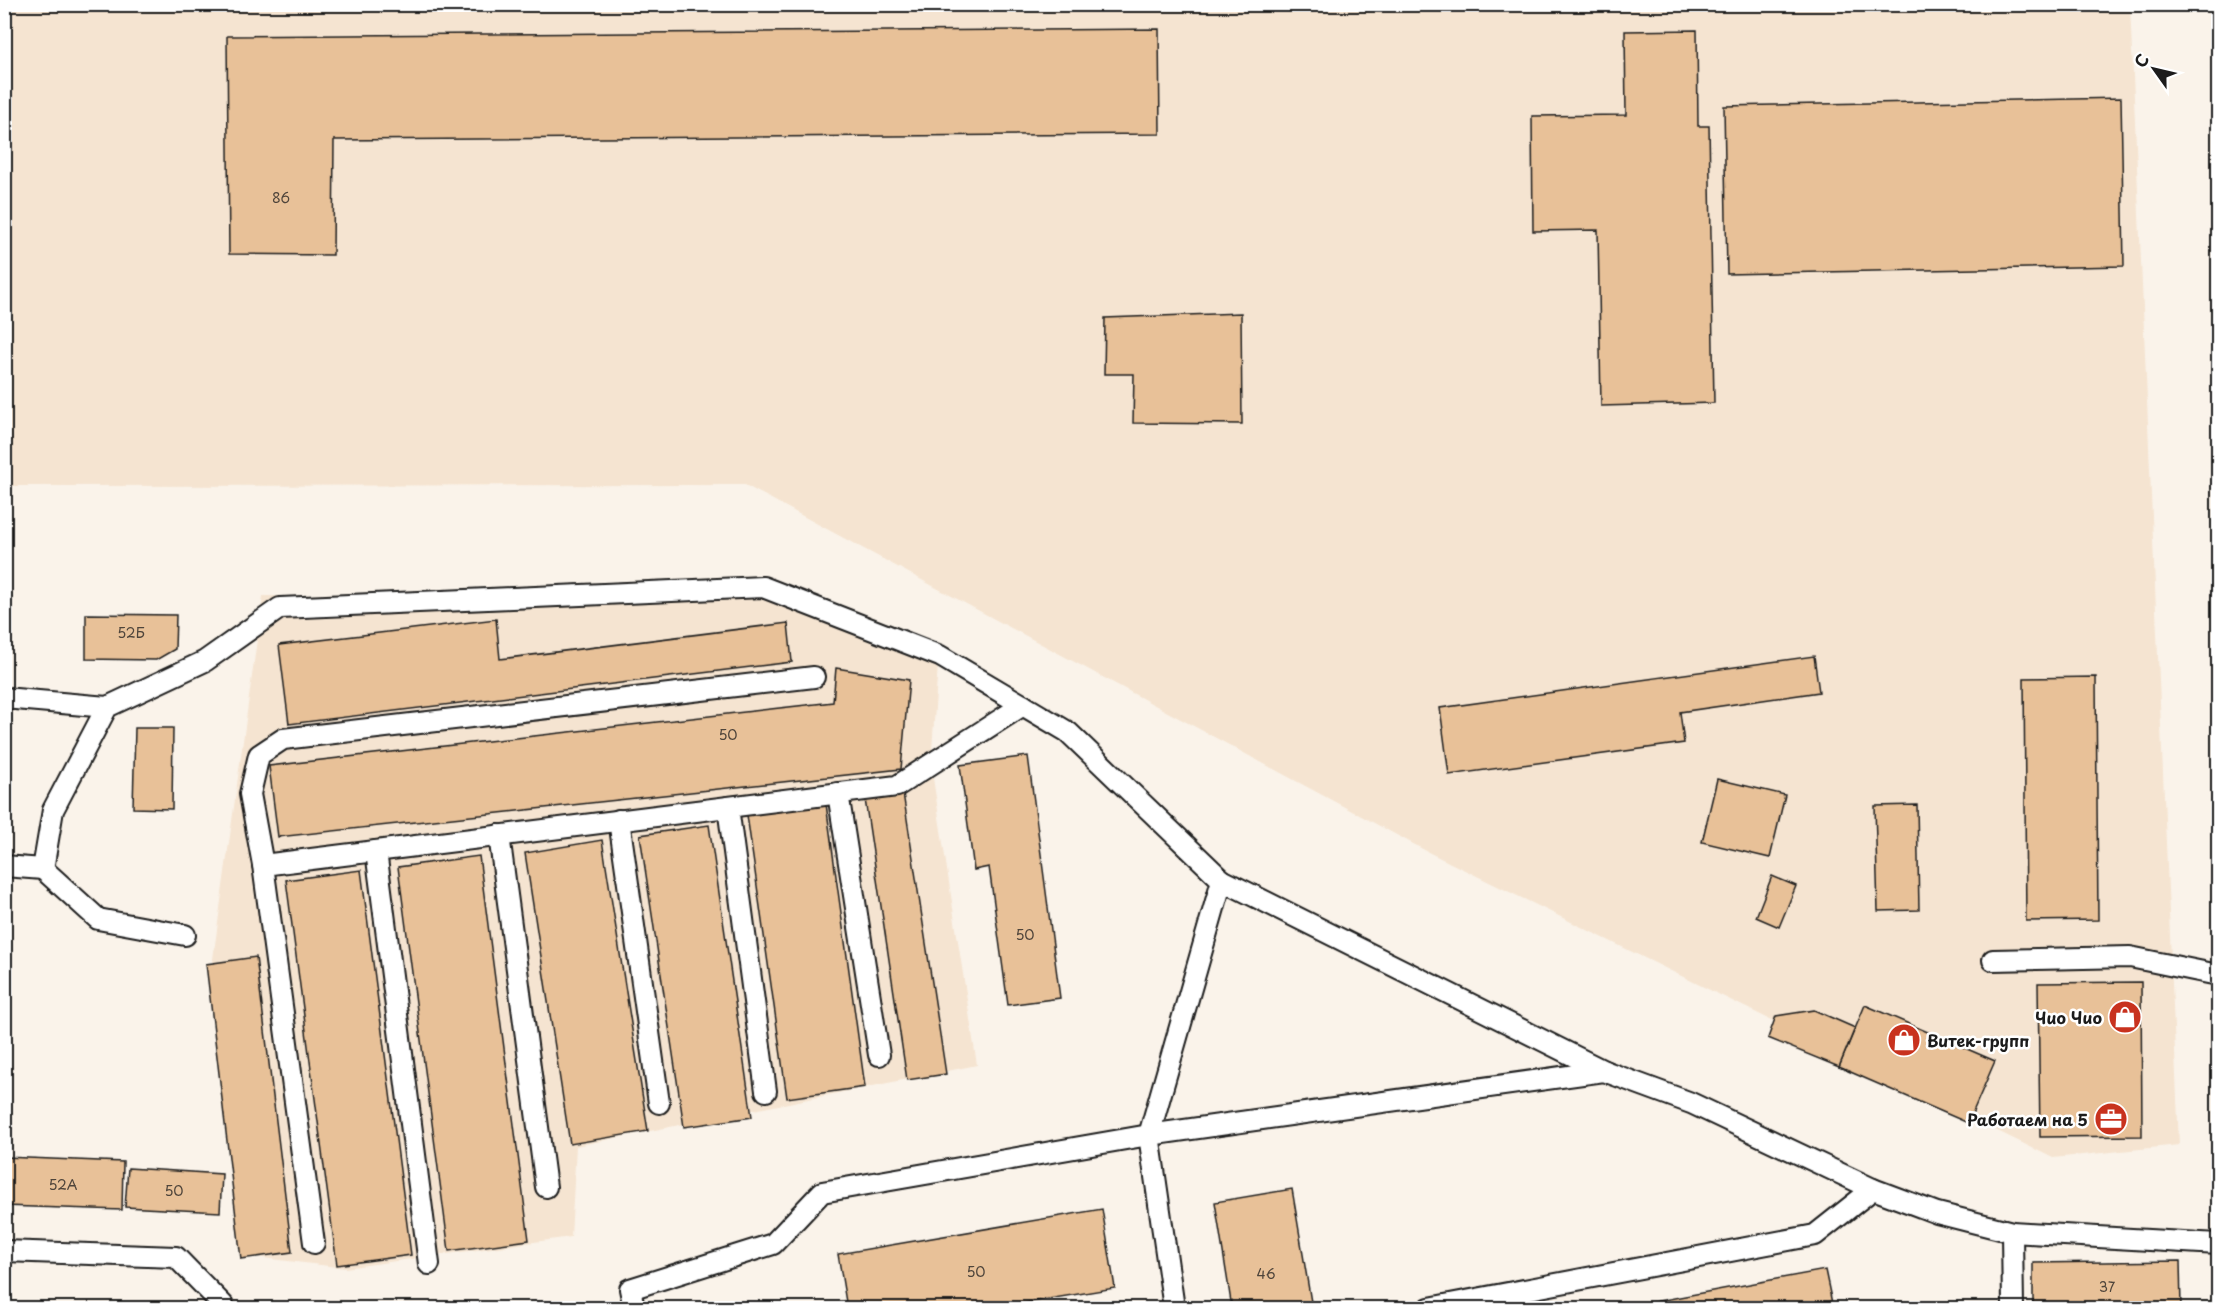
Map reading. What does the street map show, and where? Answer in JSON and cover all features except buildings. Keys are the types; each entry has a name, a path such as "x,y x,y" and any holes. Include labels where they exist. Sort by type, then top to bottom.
{"lane":[{"path":"4,698 107,707 205,661 280,608 763,587 940,656 1068,732 1222,880 1604,1071 1692,1103 1873,1189 1937,1213 2012,1232 2218,1244"},
{"path":"314,1243 263,865 250,794 259,755 283,738 814,677"},
{"path":"263,865 897,786 1023,705"},
{"path":"43,869 53,810 107,707"},
{"path":"838,793 879,1055"},
{"path":"728,807 766,1091"},
{"path":"618,820 659,1103"},
{"path":"499,836 546,1187"},
{"path":"376,851 429,1264"},
{"path":"4,866 43,869 98,919 185,935"},
{"path":"1174,1308 1149,1135 1222,880"},
{"path":"1993,960 2130,957 2218,975"},
{"path":"634,1308 630,1289 773,1244 822,1192 1149,1135 1604,1071"},
{"path":"1429,1308 1815,1234 1873,1189"},
{"path":"2012,1232 2013,1308"},
{"path":"4,1251 176,1257 222,1307"}],"shaded area":[{"path":"4,5 2130,5 2179,1145 2053,1158 1430,853 745,485 5,486"},
{"path":"263,596 807,598 938,664 931,765 977,1065 576,1146 571,1237 345,1268 246,1256 213,959"}],"place":[{"name":"Чио Чио","path":"2125,1017"},
{"name":"Витек-групп","path":"1904,1040"},
{"name":"Работаем на 5","path":"2111,1119"}]}
